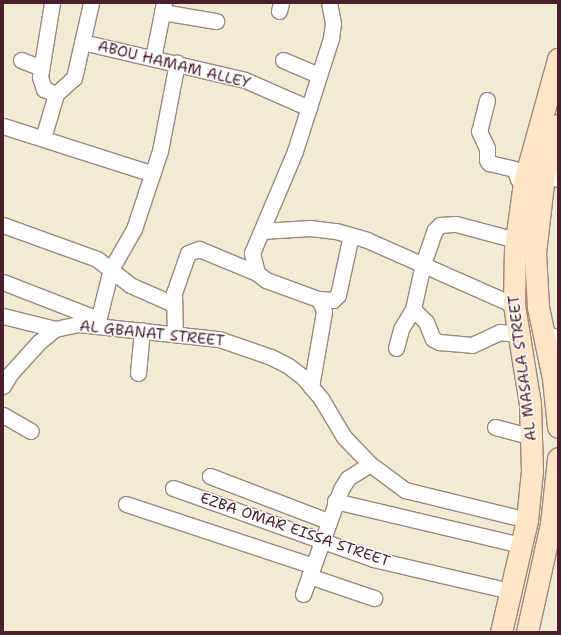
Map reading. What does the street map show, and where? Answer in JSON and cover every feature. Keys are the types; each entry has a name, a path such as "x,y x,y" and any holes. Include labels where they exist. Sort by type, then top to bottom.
{"main road":[{"name":"AL MASALA STREET","path":"501,632 527,520 532,436 528,384 517,334 514,305 516,240 524,182 558,59"},
{"name":"AL MASALA STREET","path":"558,125 551,177 535,253 538,307 549,339 558,427"},
{"path":"521,355 534,356 549,339"},
{"path":"528,384 539,375 553,378"},
{"path":"527,632 552,549 557,494 558,458"}],"street":[{"path":"52,3 41,84 49,93 56,94"},
{"path":"43,138 56,94 74,78 91,3"},
{"path":"257,273 252,253 295,152 331,38 332,23 329,3"},
{"path":"153,58 163,8 216,21"},
{"name":"ABOU HAMAM ALLEY","path":"82,42 245,80 309,108"},
{"path":"21,60 42,68"},
{"path":"283,60 319,75"},
{"path":"3,282 98,322 112,269 134,229 153,174 167,122 177,63"},
{"path":"487,100 479,131 487,148 487,160 490,163 514,169 518,178 524,182"},
{"path":"3,126 153,174"},
{"path":"396,348 401,329 413,309 423,264 435,230 440,225 456,224 516,240"},
{"path":"3,225 97,259 130,284 173,304"},
{"path":"262,231 310,228 351,235 396,251 514,305"},
{"path":"175,334 173,304 178,277 188,253 193,250 199,249 257,273 266,280 318,299 333,300 338,294 351,235"},
{"path":"311,387 324,312 318,299"},
{"path":"413,309 426,322 433,339 439,342 472,345 500,332 517,334"},
{"path":"3,316 55,329"},
{"name":"AL GBANAT STREET","path":"5,377 55,329 78,324 98,322 142,330 219,339 271,357 287,365 311,387 344,437 370,464 405,490 527,520"},
{"path":"138,374 142,330"},
{"path":"3,415 31,432"},
{"path":"495,427 532,436"},
{"path":"303,594 335,501 348,478 370,464"},
{"path":"210,476 328,521"},
{"name":"EZBA OMAR EISSA STREET","path":"173,488 373,560 511,591"},
{"path":"335,501 521,545"},
{"path":"126,504 311,571 374,598"}]}
